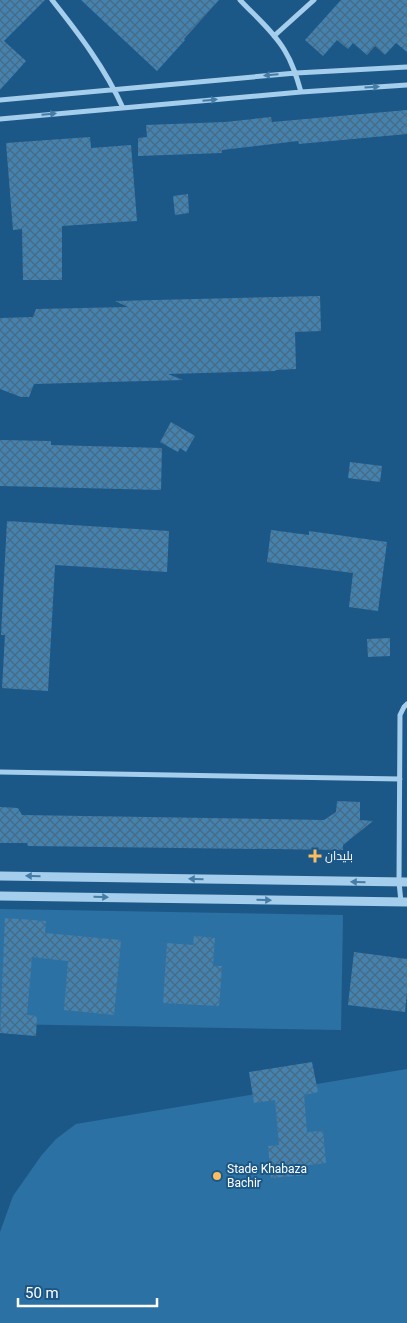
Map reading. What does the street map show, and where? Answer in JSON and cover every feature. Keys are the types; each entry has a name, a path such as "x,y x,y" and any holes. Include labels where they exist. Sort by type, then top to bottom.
{"street":[{"path":"52,0 83,39 115,90 123,108"},
{"path":"240,0 274,36 286,52 296,73 301,92"},
{"path":"274,36 314,0"},
{"path":"0,100 296,73 407,66"},
{"path":"0,119 301,92 407,85"},
{"path":"0,896 404,902 400,715 407,704"},
{"path":"0,772 400,780"},
{"path":"0,876 403,882"}],"shaded area":[{"path":"0,909 343,915 341,1030 0,1024"},
{"name":"Stade Khabaza Bachir","path":"407,1069 407,1323 0,1323 0,1232 13,1196 41,1156 56,1139 76,1124"}],"building":[{"path":"0,0 45,0 4,41 26,61 0,90"},
{"path":"81,0 219,0 157,71"},
{"path":"341,0 407,0 407,52 396,43 385,55 375,46 367,55 353,43 348,49 337,40 323,56 305,40"},
{"path":"407,110 407,134 299,144 298,141 222,150 222,153 138,156 138,138 147,137 146,125 225,122 271,117 272,122"},
{"path":"90,137 91,148 131,145 137,221 62,226 62,280 23,280 22,229 13,230 6,143"},
{"path":"188,194 189,213 175,215 173,196"},
{"path":"320,296 321,331 295,332 296,369 168,374 183,380 34,384 29,397 21,397 0,389 0,318 33,317 36,309 128,307 115,301"},
{"path":"171,422 195,436 186,452 180,448 178,452 160,442"},
{"path":"0,440 51,441 51,445 162,448 161,490 0,486"},
{"path":"350,462 382,466 380,482 348,478"},
{"path":"7,521 169,531 167,572 55,565 48,691 2,688 5,635 1,635"},
{"path":"271,530 309,535 309,531 387,542 378,611 349,607 353,573 267,562"},
{"path":"390,638 390,656 368,657 367,639"},
{"path":"337,801 360,802 360,820 373,821 343,845 343,850 28,846 27,843 0,843 0,807 18,808 22,815 324,820 336,812"},
{"path":"5,918 46,921 45,933 121,940 114,1015 64,1010 68,961 32,957 27,1015 37,1016 36,1036 0,1033"},
{"path":"194,936 215,938 213,966 222,966 219,1006 163,1003 167,943 193,945"},
{"path":"354,952 407,959 405,1012 348,1005"},
{"path":"312,1062 318,1092 304,1095 307,1132 323,1131 326,1163 308,1165 308,1175 271,1178 268,1146 279,1145 275,1100 254,1103 249,1072"}],"place":[{"name":"بليدان","path":"315,856"},
{"name":"Stade Khabaza Bachir","path":"217,1176"}]}
